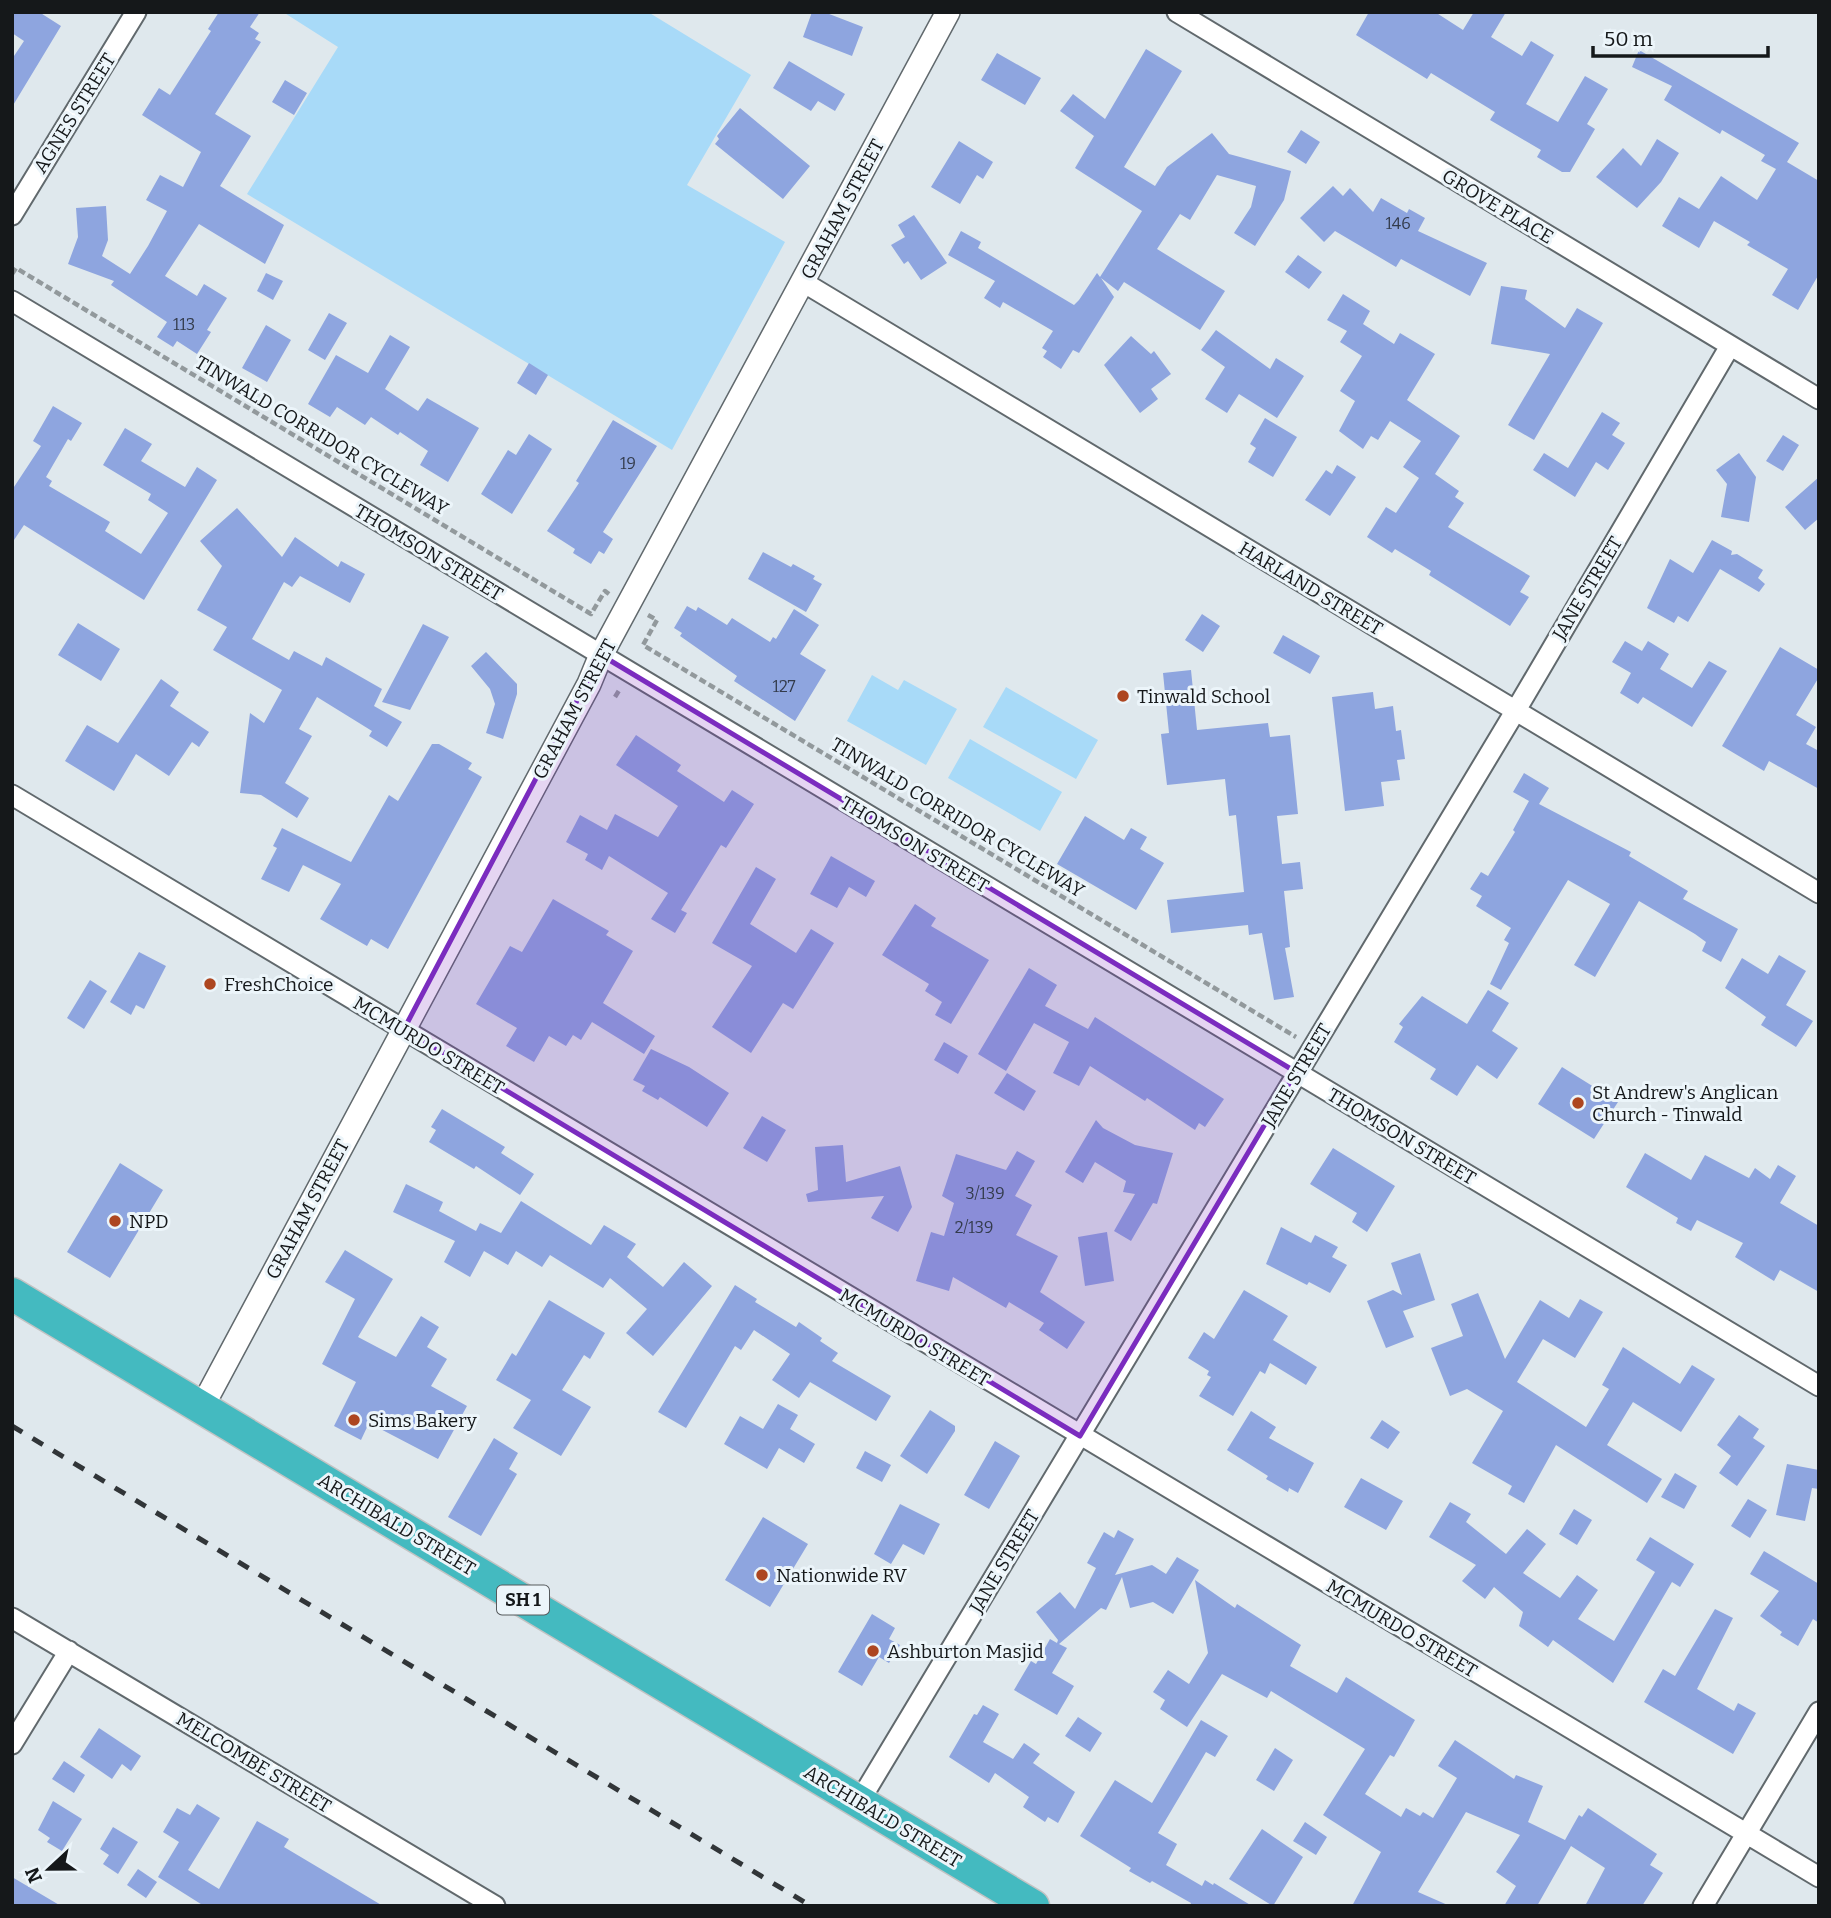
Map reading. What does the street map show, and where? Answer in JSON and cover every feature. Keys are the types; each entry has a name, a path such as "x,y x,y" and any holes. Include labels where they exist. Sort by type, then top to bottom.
{"highway":[{"name":"ARCHIBALD STREET","path":"12,1294 1033,1906"}],"street":[{"name":"AGNES STREET","path":"12,215 136,12"},
{"name":"GRAHAM STREET","path":"202,1407 589,684 601,655 948,12"},
{"name":"GROVE PLACE","path":"1177,12 1819,399"},
{"name":"HARLAND STREET","path":"803,282 1819,893"},
{"name":"THOMSON STREET","path":"12,301 1819,1386"},
{"name":"JANE STREET","path":"859,1801 1516,710 1730,346"},
{"name":"MCMURDO STREET","path":"12,795 1819,1877"},
{"name":"MELCOMBE STREET","path":"12,1618 495,1906"},
{"path":"12,1744 68,1651"},
{"path":"1703,1906 1819,1712"}],"path":[{"name":"TINWALD CORRIDOR CYCLEWAY","path":"12,274 16,268 590,615 605,591 610,594"},
{"name":"TINWALD CORRIDOR CYCLEWAY","path":"652,617 657,620 642,647 1288,1032"}],"highlighted area":[{"path":"601,655 1296,1072 1080,1436 404,1029"}],"shaded area":[{"path":"283,12 648,12 751,75 687,185 785,242 672,450 247,194 338,47"},
{"path":"872,675 898,690 904,680 957,709 926,765 847,721"},
{"path":"1006,687 1098,740 1076,779 983,727"},
{"path":"970,739 1062,792 1040,831 948,778"}],"building":[{"path":"12,12 39,12 61,26 12,107 12,59 24,41 12,33"},
{"path":"219,12 260,12 250,27 259,33 255,39 261,42 215,114 251,136 220,186 284,225 265,264 199,224 165,276 197,296 204,284 227,298 207,330 211,332 197,354 177,341 173,347 157,337 167,322 111,285 114,281 68,264 78,237 76,208 106,206 108,240 102,256 130,274 148,246 167,211 146,200 160,175 183,187 201,152 142,115 159,88 170,95 211,31 208,29"},
{"path":"812,12 824,12 863,27 852,56 803,37"},
{"path":"1369,12 1435,12 1463,30 1474,12 1506,12 1491,37 1522,56 1531,41 1554,55 1526,104 1558,122 1585,76 1608,89 1587,124 1595,129 1570,172 1562,172 1537,157 1541,150 1490,120 1495,112 1431,73 1427,79 1356,35"},
{"path":"1146,49 1182,71 1124,167 1155,186 1167,167 1212,133 1229,154 1291,171 1284,200 1255,246 1234,233 1251,207 1256,186 1217,175 1190,220 1180,214 1157,249 1225,291 1200,330 1124,282 1118,291 1101,278 1114,297 1079,353 1073,350 1061,369 1043,357 1047,351 1042,348 1053,331 1003,302 1000,308 984,298 995,281 948,255 961,231 981,242 978,248 1074,305 1079,300 1097,273 1100,277 1142,211 1075,168 1094,136 1060,111 1073,94 1105,119"},
{"path":"1639,50 1799,143 1787,162 1819,181 1819,274 1798,310 1772,295 1788,269 1747,245 1750,242 1714,221 1699,248 1662,226 1679,197 1699,209 1721,176 1757,200 1776,169 1761,161 1765,155 1722,130 1720,134 1664,100 1672,86 1632,67"},
{"path":"997,53 1041,78 1025,105 981,80"},
{"path":"789,61 845,94 835,111 818,101 811,111 773,88"},
{"path":"285,80 307,93 294,115 272,102"},
{"path":"740,108 810,166 783,199 715,144 719,139 717,136"},
{"path":"1301,130 1320,142 1306,164 1287,152"},
{"path":"1657,139 1679,153 1661,182 1637,208 1596,177 1623,148 1641,166"},
{"path":"959,141 993,162 983,179 977,175 960,204 931,187"},
{"path":"1333,186 1343,196 1350,188 1373,212 1381,198 1407,213 1409,209 1425,218 1418,231 1487,263 1470,296 1401,259 1396,267 1335,231 1324,242 1300,218"},
{"path":"914,215 947,263 921,280 908,261 904,264 891,245 905,237 898,225"},
{"path":"1298,255 1322,272 1309,289 1285,272"},
{"path":"266,273 283,281 273,300 257,291"},
{"path":"1501,286 1527,290 1525,299 1565,328 1577,308 1603,323 1534,440 1508,425 1550,354 1491,344"},
{"path":"1343,294 1370,311 1363,324 1394,344 1400,333 1435,354 1407,400 1460,436 1435,474 1459,491 1455,497 1464,503 1448,527 1530,576 1520,592 1529,597 1510,626 1429,575 1431,571 1395,549 1392,553 1367,537 1386,507 1396,513 1419,478 1403,467 1421,441 1390,421 1378,440 1371,436 1363,449 1339,431 1355,401 1340,391 1362,356 1340,342 1347,331 1327,320"},
{"path":"329,313 347,323 325,360 308,350"},
{"path":"266,325 291,340 267,382 242,368"},
{"path":"1216,330 1270,369 1276,358 1304,376 1277,418 1239,394 1227,413 1205,399 1225,367 1201,350"},
{"path":"390,335 410,347 385,389 418,411 427,398 479,428 448,482 420,465 428,451 400,432 398,435 371,417 365,425 337,407 330,417 308,404 336,355 368,373"},
{"path":"1131,336 1151,354 1154,351 1171,374 1151,389 1158,399 1140,413 1104,365"},
{"path":"529,363 548,375 536,395 517,383"},
{"path":"53,406 82,423 71,441 68,439 46,477 52,481 49,486 110,522 105,531 141,554 168,513 148,500 151,494 103,465 125,428 152,444 141,461 185,487 197,467 217,480 144,600 24,525 12,543 12,490 41,446 33,441"},
{"path":"1602,412 1620,423 1612,435 1625,443 1608,470 1596,462 1575,497 1533,470 1544,453 1568,468"},
{"path":"1265,418 1297,437 1273,477 1248,462 1256,448 1250,444"},
{"path":"613,420 657,446 603,532 613,539 604,554 599,551 591,564 573,553 575,549 547,531 579,483 576,481"},
{"path":"529,434 552,449 512,514 481,494 508,450 516,455"},
{"path":"1783,435 1799,445 1783,471 1766,461"},
{"path":"1739,453 1756,477 1749,522 1721,517 1727,484 1716,470"},
{"path":"1337,465 1356,477 1330,516 1305,500 1326,470 1332,474"},
{"path":"1819,477 1819,518 1805,530 1785,507"},
{"path":"237,508 282,557 295,537 338,567 341,561 365,574 350,603 300,576 292,587 284,582 252,639 289,660 294,651 322,666 326,657 382,689 374,706 402,722 387,747 369,736 372,731 317,697 299,729 312,736 285,783 309,798 297,818 261,795 240,793 250,713 264,723 282,690 213,650 227,627 197,610 222,566 200,541"},
{"path":"1712,540 1732,551 1731,555 1737,554 1763,570 1758,578 1765,584 1759,592 1720,569 1688,622 1678,616 1674,623 1647,608 1670,559 1693,573"},
{"path":"763,552 791,567 793,564 815,576 813,579 822,584 806,612 748,579"},
{"path":"687,606 696,611 698,607 727,625 732,618 770,642 773,637 776,639 794,609 819,625 800,654 826,670 795,721 734,681 737,676 680,636 682,633 674,628"},
{"path":"1202,614 1220,626 1203,652 1185,640"},
{"path":"78,623 120,649 101,681 58,655"},
{"path":"423,624 449,637 410,710 382,702"},
{"path":"1283,635 1320,656 1310,674 1273,653"},
{"path":"1625,641 1642,651 1648,641 1669,654 1660,669 1692,688 1709,661 1727,671 1692,727 1643,697 1638,704 1620,693 1631,673 1612,662"},
{"path":"1780,647 1819,670 1819,677 1796,715 1816,727 1806,744 1819,751 1819,789 1769,761 1764,771 1722,746"},
{"path":"486,652 517,684 517,694 503,739 486,733 495,704 490,689 471,666"},
{"path":"1191,670 1197,730 1268,723 1270,737 1290,735 1298,814 1277,816 1282,864 1300,862 1303,889 1284,891 1290,947 1285,948 1294,997 1274,1000 1262,933 1249,935 1248,925 1171,933 1167,900 1244,892 1236,815 1229,816 1225,779 1167,785 1161,734 1169,733 1163,673"},
{"path":"161,679 179,692 170,706 209,732 199,747 192,742 169,776 136,754 114,791 65,761 87,725 118,743"},
{"path":"1373,692 1375,709 1393,706 1396,731 1401,730 1405,759 1397,760 1400,780 1381,782 1384,806 1345,811 1332,697"},
{"path":"636,735 681,765 677,771 724,802 732,790 754,804 726,848 721,845 681,910 687,913 675,933 651,919 668,893 609,856 602,870 585,860 588,854 566,842 580,815 607,830 615,814 658,837 678,806 616,765"},
{"path":"432,744 439,744 472,763 468,769 482,777 388,949 371,939 367,946 320,919 341,884 303,865 289,892 261,879 277,848 273,846 282,828 351,862 389,795 398,801"},
{"path":"1524,773 1549,788 1539,804 1631,852 1629,856 1688,891 1683,899 1738,929 1721,962 1702,951 1706,942 1639,901 1595,977 1574,965 1610,904 1568,880 1501,990 1490,984 1509,943 1504,940 1511,928 1476,906 1482,896 1470,889 1481,872 1488,876 1515,832 1513,830 1529,801 1513,792"},
{"path":"1085,816 1124,840 1131,828 1147,837 1140,849 1164,863 1136,910 1057,864"},
{"path":"831,856 875,881 866,897 849,887 837,908 810,894"},
{"path":"756,867 776,879 750,924 796,953 811,929 834,943 793,1009 783,1003 751,1053 712,1027 752,966 712,943"},
{"path":"553,899 609,931 606,935 633,951 603,1003 655,1036 644,1054 592,1022 581,1040 573,1035 566,1046 549,1036 534,1062 506,1046 517,1028 476,1004 510,946 522,952"},
{"path":"915,904 936,918 931,926 989,960 951,1024 935,1015 942,1002 925,991 929,984 882,955"},
{"path":"139,952 166,966 144,1009 136,1005 131,1015 110,1002"},
{"path":"1779,955 1806,971 1786,1005 1813,1021 1796,1047 1761,1025 1766,1017 1725,988 1742,958 1768,974"},
{"path":"1029,968 1057,985 1045,1006 1088,1029 1095,1017 1224,1099 1205,1127 1199,1123 1195,1130 1147,1098 1145,1101 1090,1066 1079,1086 1053,1073 1069,1042 1034,1023 1006,1071 978,1054"},
{"path":"90,980 107,991 84,1029 67,1018"},
{"path":"1488,990 1509,1003 1492,1031 1518,1048 1497,1079 1477,1065 1457,1096 1430,1079 1436,1069 1394,1042 1403,1027 1399,1024 1422,996 1467,1024"},
{"path":"944,1042 968,1056 958,1074 934,1060"},
{"path":"651,1049 689,1067 729,1093 707,1127 660,1097 658,1100 642,1091 645,1086 633,1080"},
{"name":"St Andrew's Anglican Church - Tinwald","path":"1562,1067 1618,1102 1594,1139 1538,1104"},
{"path":"1007,1073 1036,1091 1024,1111 994,1093"},
{"path":"442,1109 505,1147 501,1153 534,1174 520,1195 476,1166 474,1169 429,1142 436,1130 431,1127"},
{"path":"762,1116 786,1130 767,1162 743,1148"},
{"path":"1096,1120 1103,1128 1135,1145 1173,1153 1157,1204 1153,1203 1131,1241 1114,1231 1135,1194 1123,1192 1126,1181 1095,1162 1083,1183 1065,1172"},
{"path":"843,1145 846,1182 900,1166 912,1207 898,1232 871,1218 884,1196 808,1202 806,1194 818,1190 815,1147"},
{"path":"1333,1148 1395,1186 1367,1232 1352,1222 1357,1213 1310,1184"},
{"path":"1017,1151 1035,1161 1015,1196 1032,1205 1016,1235 1058,1256 1040,1292 1085,1322 1067,1349 1039,1330 1044,1323 1009,1302 1006,1308 953,1277 949,1291 916,1281 931,1232 944,1236 954,1203 942,1196 956,1154 1006,1170"},
{"path":"1645,1153 1691,1180 1705,1155 1749,1178 1755,1168 1770,1179 1778,1165 1796,1176 1780,1203 1819,1226 1819,1292 1780,1270 1774,1281 1735,1257 1743,1243 1697,1220 1691,1231 1676,1223 1678,1218 1626,1187"},
{"name":"NPD","path":"120,1163 163,1190 110,1278 67,1252"},
{"path":"406,1184 443,1202 439,1211 476,1231 480,1223 501,1233 521,1201 591,1245 604,1225 636,1244 627,1257 663,1287 684,1262 712,1286 653,1356 626,1333 647,1309 610,1278 603,1288 550,1255 542,1267 516,1251 508,1265 484,1251 470,1277 444,1262 455,1241 393,1212"},
{"path":"1281,1227 1311,1243 1315,1235 1338,1247 1332,1257 1347,1265 1330,1293 1309,1282 1307,1285 1266,1264"},
{"path":"1107,1232 1114,1281 1085,1286 1078,1237"},
{"path":"345,1250 393,1279 358,1337 396,1357 421,1316 439,1327 427,1347 447,1359 431,1386 467,1406 438,1459 369,1423 361,1440 334,1426 356,1382 322,1364 355,1299 325,1282"},
{"path":"1420,1253 1435,1300 1403,1311 1414,1337 1386,1348 1367,1301 1393,1290 1402,1295 1391,1263"},
{"path":"735,1285 757,1299 755,1302 796,1327 799,1322 822,1338 820,1341 838,1353 832,1361 891,1396 876,1421 810,1382 799,1398 772,1380 790,1354 754,1330 741,1350 735,1346 686,1428 658,1412"},
{"path":"1244,1290 1288,1316 1273,1340 1317,1367 1306,1385 1270,1363 1265,1374 1260,1371 1233,1416 1199,1396 1211,1377 1207,1375 1209,1371 1188,1358 1204,1332 1214,1339"},
{"path":"1478,1293 1505,1359 1540,1300 1569,1318 1580,1299 1603,1312 1575,1358 1543,1339 1517,1382 1586,1427 1609,1389 1602,1385 1623,1347 1680,1384 1692,1365 1715,1379 1681,1432 1633,1402 1607,1445 1662,1479 1647,1503 1556,1445 1524,1503 1508,1494 1512,1486 1472,1463 1503,1411 1467,1389 1450,1396 1431,1348 1463,1336 1451,1304"},
{"path":"549,1300 605,1333 590,1359 584,1355 562,1390 591,1407 561,1456 513,1428 531,1400 496,1380 512,1353 516,1356"},
{"path":"778,1404 798,1415 790,1429 815,1444 804,1463 779,1448 767,1469 724,1444 740,1416 763,1429"},
{"path":"930,1410 955,1426 955,1431 927,1474 900,1456"},
{"path":"1251,1411 1276,1427 1269,1438 1314,1463 1298,1493 1289,1488 1288,1492 1266,1479 1268,1476 1227,1450"},
{"path":"1739,1415 1759,1429 1753,1438 1765,1446 1737,1486 1719,1473 1731,1456 1717,1445"},
{"path":"1382,1420 1400,1432 1388,1449 1370,1438"},
{"path":"494,1438 518,1453 509,1469 517,1474 481,1536 448,1517"},
{"path":"995,1441 1020,1456 989,1509 964,1495"},
{"path":"865,1451 891,1465 882,1482 856,1468"},
{"path":"1787,1464 1819,1470 1819,1489 1812,1488 1805,1521 1776,1515"},
{"path":"1675,1473 1697,1486 1684,1509 1661,1497"},
{"path":"1361,1478 1403,1501 1386,1530 1344,1507"},
{"path":"1748,1499 1767,1510 1750,1538 1731,1526"},
{"path":"1450,1502 1471,1514 1466,1522 1506,1554 1527,1529 1546,1544 1523,1573 1560,1598 1577,1575 1598,1590 1578,1619 1614,1641 1655,1572 1636,1560 1650,1537 1694,1564 1680,1587 1672,1582 1613,1683 1553,1640 1548,1647 1519,1626 1523,1612 1494,1587 1485,1599 1462,1581 1476,1565 1429,1537"},
{"path":"900,1504 940,1524 924,1555 903,1544 891,1564 874,1554"},
{"path":"1574,1509 1592,1520 1577,1545 1559,1534"},
{"path":"763,1517 808,1544 770,1607 725,1580"},
{"path":"1118,1530 1134,1539 1115,1575 1152,1565 1166,1574 1177,1557 1199,1570 1173,1614 1153,1602 1130,1608 1122,1577 1106,1610 1101,1608 1059,1644 1067,1648 1052,1673 1074,1686 1057,1715 1014,1690 1031,1661 1036,1664 1050,1639 1057,1643 1058,1640 1036,1612 1060,1592 1075,1609 1096,1568 1087,1563 1104,1532 1114,1538"},
{"path":"1764,1551 1819,1584 1819,1623 1813,1619 1798,1646 1780,1635 1782,1632 1760,1616 1779,1591 1750,1574"},
{"path":"1195,1580 1235,1608 1237,1604 1301,1645 1290,1666 1337,1693 1346,1677 1415,1720 1394,1757 1390,1755 1365,1794 1401,1817 1406,1808 1420,1816 1423,1812 1433,1818 1457,1778 1438,1766 1455,1740 1514,1779 1516,1775 1543,1786 1528,1822 1565,1840 1579,1815 1582,1817 1588,1808 1657,1854 1650,1865 1663,1873 1642,1906 1585,1906 1605,1868 1571,1846 1537,1906 1504,1906 1516,1886 1496,1872 1520,1835 1466,1812 1418,1892 1450,1906 1352,1906 1381,1852 1323,1815 1365,1749 1271,1691 1267,1698 1222,1674 1187,1727 1160,1709 1165,1700 1153,1692 1168,1670 1189,1684 1208,1653"},
{"path":"1715,1609 1733,1618 1697,1689 1734,1711 1738,1703 1756,1713 1733,1754 1644,1702 1663,1669 1675,1676"},
{"name":"Ashburton Masjid","path":"872,1614 895,1628 889,1639 900,1645 889,1663 879,1657 862,1686 838,1672"},
{"path":"983,1705 999,1714 983,1742 1013,1759 1024,1743 1040,1754 1033,1763 1075,1792 1058,1823 1048,1817 1045,1822 1023,1807 1029,1797 995,1773 989,1783 949,1757 974,1714 977,1715"},
{"path":"1078,1717 1102,1733 1090,1752 1065,1736"},
{"path":"1201,1720 1228,1736 1215,1757 1206,1752 1158,1833 1177,1844 1166,1865 1202,1886 1205,1880 1213,1885 1214,1883 1252,1906 1190,1906 1191,1903 1129,1871 1131,1868 1080,1836 1115,1780 1152,1803"},
{"path":"99,1728 141,1756 131,1771 122,1764 112,1779 80,1757"},
{"path":"1275,1748 1293,1760 1274,1791 1256,1780"},
{"path":"64,1761 85,1775 74,1793 52,1779"},
{"path":"53,1801 82,1819 62,1851 47,1842 50,1838 38,1830"},
{"path":"197,1804 220,1818 188,1870 219,1889 257,1821 289,1839 284,1847 383,1906 204,1906 158,1877 179,1842 163,1832 177,1808 190,1815"},
{"path":"1305,1822 1327,1837 1316,1855 1293,1841"},
{"path":"113,1827 138,1842 118,1874 103,1864 109,1855 100,1849"},
{"path":"1262,1829 1303,1857 1273,1906 1229,1879"},
{"path":"138,1869 157,1882 146,1898 127,1885"},
{"path":"12,1877 61,1906 12,1906"}],"railway":[{"path":"12,1426 811,1906"}],"place":[{"name":"Tinwald School","path":"1123,696"},
{"name":"FreshChoice","path":"210,984"},
{"name":"St Andrew's Anglican Church - Tinwald","path":"1578,1103"},
{"name":"NPD","path":"115,1221"},
{"name":"Sims Bakery","path":"354,1420"},
{"name":"Nationwide RV","path":"762,1575"},
{"name":"Ashburton Masjid","path":"873,1651"}]}
